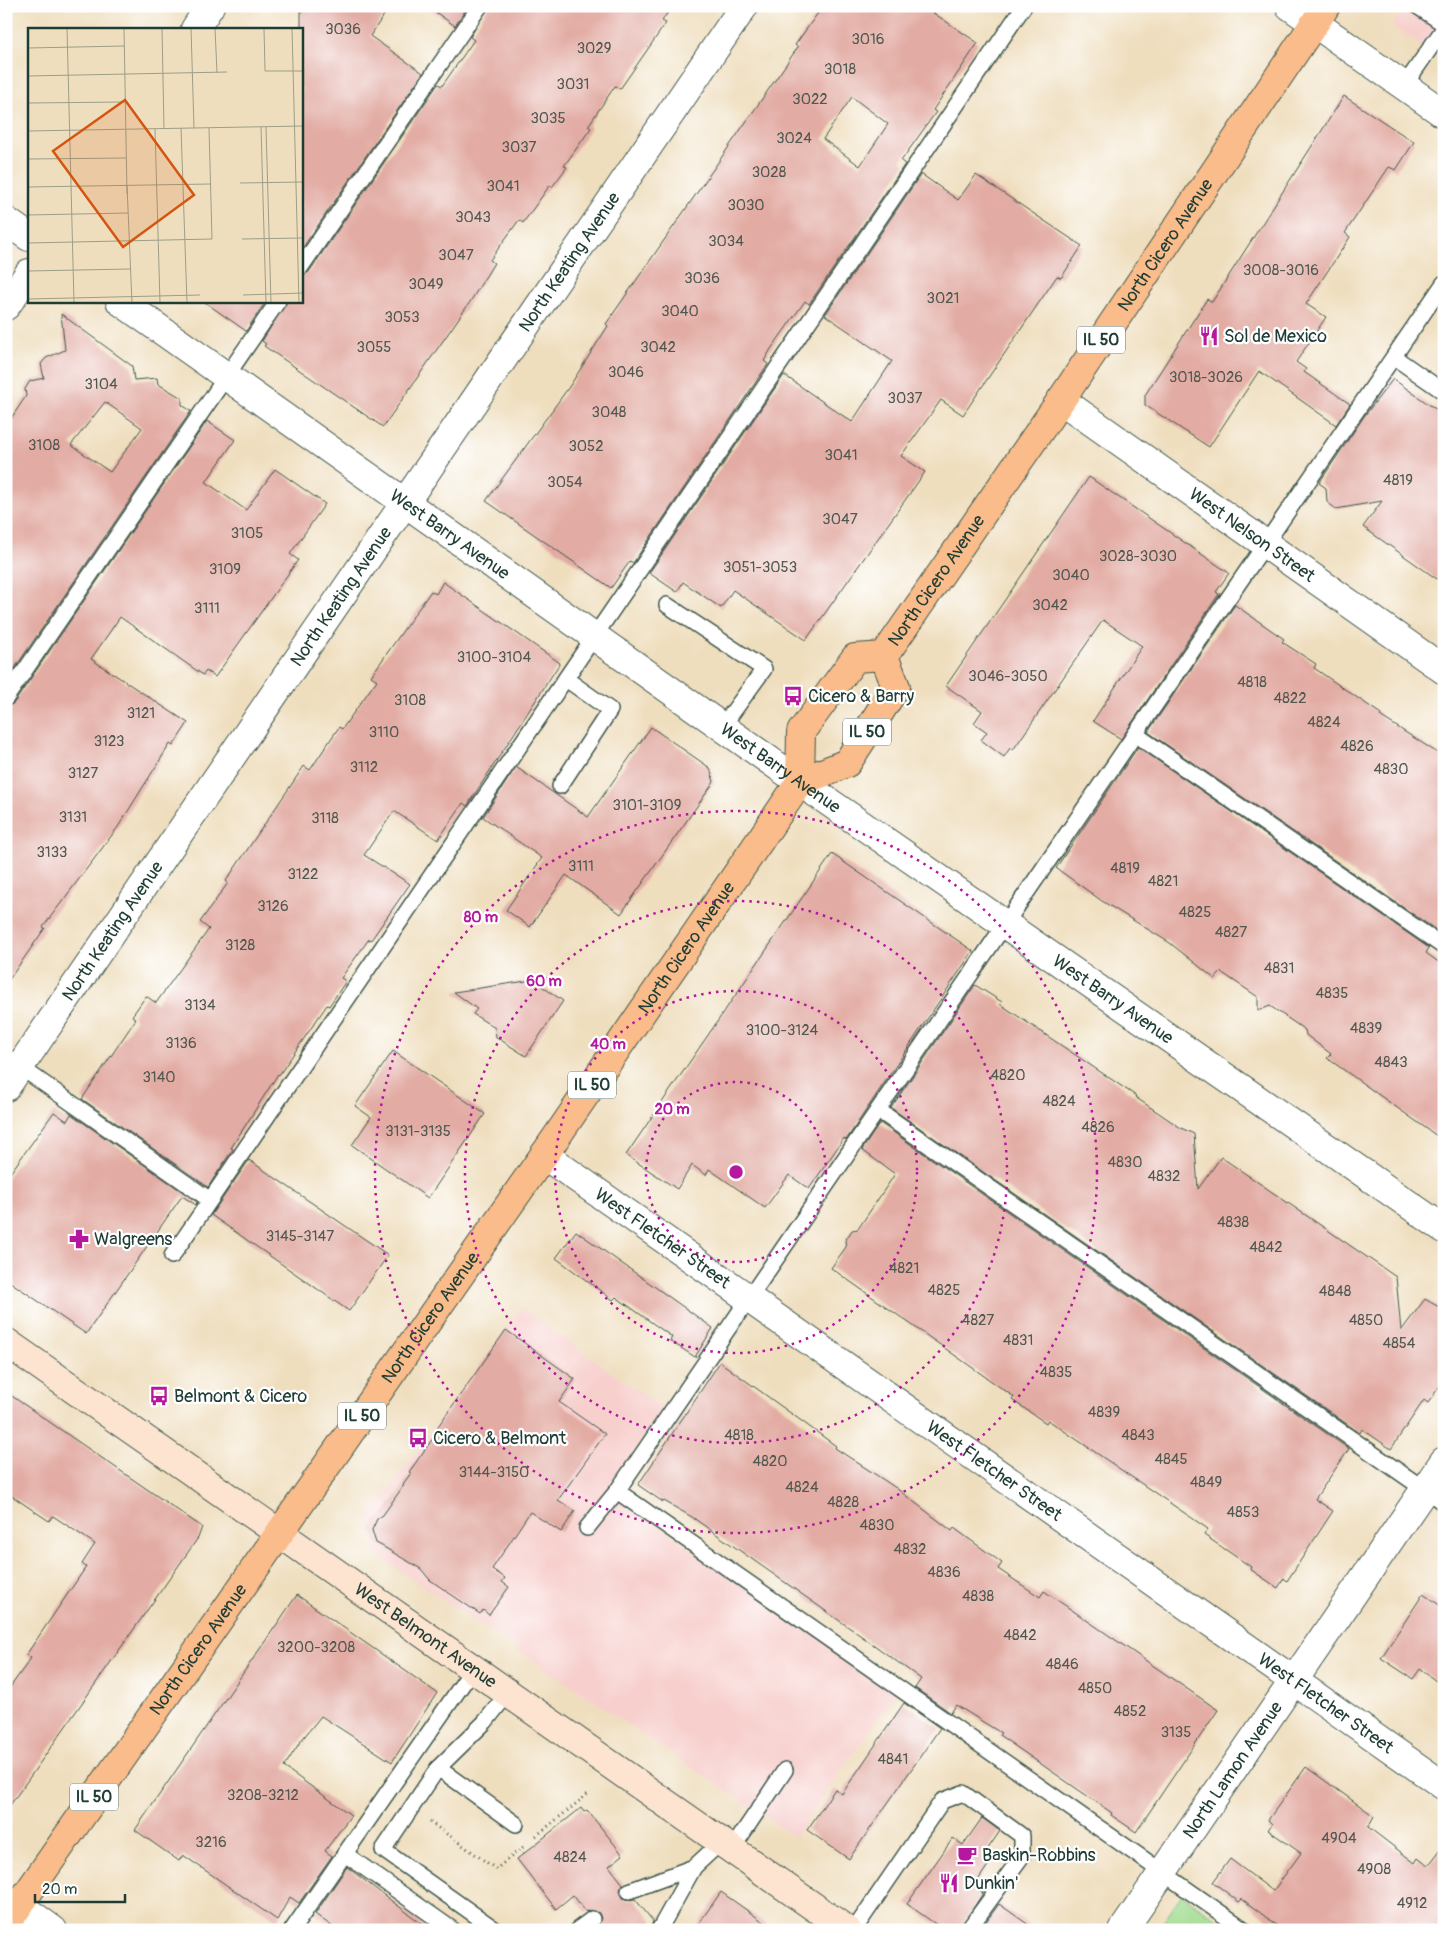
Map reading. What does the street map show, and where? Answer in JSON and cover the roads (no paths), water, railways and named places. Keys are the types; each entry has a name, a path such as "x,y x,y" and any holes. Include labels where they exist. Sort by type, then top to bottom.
{"main road":[{"name":"North Cicero Avenue","path":"884,656 1061,400 1320,15"},
{"name":"North Cicero Avenue","path":"13,1914 544,1156 800,782 801,732 855,658 884,656"},
{"name":"North Cicero Avenue","path":"800,782 847,763 896,687 884,656"},
{"name":"West Belmont Avenue","path":"8,1346 847,1930"}],"street":[{"path":"196,28 210,6"},
{"name":"North Keating Avenue","path":"11,1071 405,503 744,6"},
{"path":"1290,6 1320,15 1404,86 1444,114"},
{"path":"6,221 28,236"},
{"path":"6,306 28,274"},
{"name":"West Barry Avenue","path":"121,302 800,782 1444,1229"},
{"name":"West Nelson Street","path":"1061,400 1444,670"},
{"name":"West Fletcher Street","path":"544,1156 1444,1786"},
{"name":"North Lamon Avenue","path":"1123,1930 1294,1680 1434,1496 1444,1461"},
{"path":"13,1914 53,1930"}],"lane":[{"path":"302,266 480,6"},
{"path":"172,1256 596,637 1024,6"},
{"path":"1404,86 1444,26 1417,6"},
{"path":"587,1528 617,1491 1444,283"},
{"path":"6,698 277,302"},
{"path":"1394,356 1444,392"},
{"path":"667,606 764,669 722,727"},
{"path":"560,786 610,710 566,679"},
{"path":"1135,734 1444,947"},
{"path":"11,1071 210,1200"},
{"path":"878,1110 1434,1496"},
{"path":"617,1491 1245,1930"},
{"path":"292,1930 473,1668"},
{"path":"496,1930 382,1850 438,1768 485,1722 508,1693"},
{"path":"438,1768 516,1824"},
{"path":"629,1891 694,1868 726,1845 786,1770"},
{"path":"854,1930 942,1801 963,1792 1022,1836 1022,1856 968,1930"},
{"path":"345,1854 453,1930"},
{"path":"659,1930 694,1868"},
{"path":"577,1930 592,1919"}],"place":[{"name":"Sol de Mexico","path":"1209,336"},
{"name":"Cicero & Barry","path":"793,696"},
{"name":"Walgreens","path":"79,1239"},
{"name":"Belmont & Cicero","path":"159,1396"},
{"name":"Cicero & Belmont","path":"418,1438"},
{"name":"Baskin-Robbins","path":"967,1855"},
{"name":"Dunkin'","path":"949,1883"}]}
